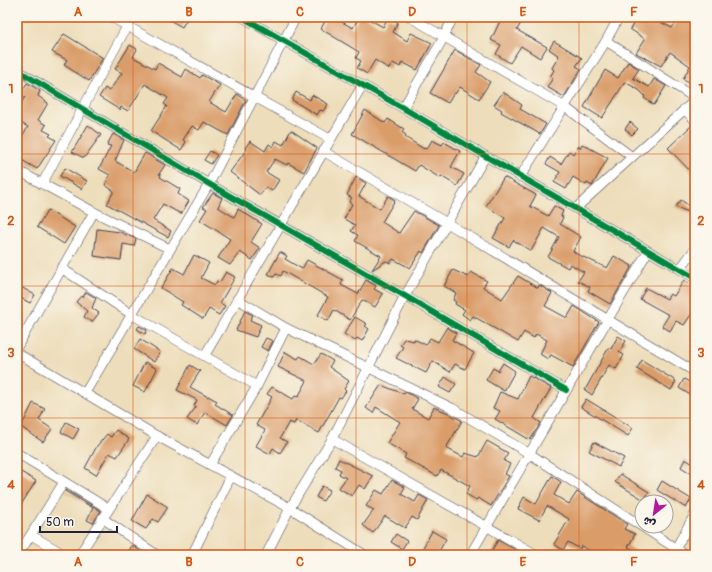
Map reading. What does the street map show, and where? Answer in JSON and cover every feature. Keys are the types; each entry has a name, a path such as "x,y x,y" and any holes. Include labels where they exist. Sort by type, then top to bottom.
{"street":[{"path":"111,17 330,139"},
{"path":"42,184 81,109 128,27 132,17"},
{"path":"242,17 403,108 695,278"},
{"path":"85,393 209,184 296,17"},
{"path":"410,17 565,107 631,156"},
{"path":"403,108 444,37 453,17"},
{"path":"520,177 606,41 619,17"},
{"path":"576,208 695,99 606,41"},
{"path":"17,70 209,184 406,296 566,390"},
{"path":"205,355 280,224 362,86"},
{"path":"684,109 695,120"},
{"path":"323,152 447,223 695,372"},
{"path":"266,555 290,508 332,440 406,296 485,157"},
{"path":"17,170 94,212 170,249"},
{"path":"17,347 94,212"},
{"path":"680,269 695,249"},
{"path":"470,555 648,252"},
{"path":"61,268 131,314 257,386"},
{"path":"237,300 286,328 452,408 530,454 674,552 686,555"},
{"path":"210,465 257,386 286,328"},
{"path":"17,353 157,436 290,508 365,555"},
{"path":"79,555 157,436"},
{"path":"332,440 488,526 537,555"},
{"path":"17,453 109,509"},
{"path":"192,555 231,476"},
{"path":"18,555 64,482"},
{"path":"674,552 695,514"},
{"path":"102,518 157,555"},
{"path":"30,535 65,555"}],"building":[{"path":"164,17 188,17 182,27"},
{"path":"327,17 340,17 338,20 353,28 359,17 365,17 383,27 388,17 398,22 393,32 407,41 411,33 432,43 417,70 402,62 400,67 393,63 389,69 375,60 367,74 357,68 361,61 356,58 359,52 321,29"},
{"path":"502,17 524,17 517,30 547,47 540,58 521,46 510,63 496,54 501,45 491,40"},
{"path":"638,17 650,17 672,28 680,17 695,19 695,85 683,79 690,66 670,52 661,66 636,53 645,39 630,29"},
{"path":"64,34 103,58 89,81 64,65 67,60 52,52"},
{"path":"554,41 582,58 576,66 581,69 564,97 547,87 553,78 550,77 554,70 552,68 559,56 549,49"},
{"path":"130,45 137,49 133,57 155,69 158,63 182,77 186,69 200,78 202,75 220,85 209,102 226,112 237,94 246,100 228,135 204,122 199,130 192,126 183,140 186,142 181,150 151,131 167,106 164,104 168,98 145,84 128,111 121,107 120,110 99,97 105,88 109,91 122,73 115,69"},
{"path":"455,50 481,65 476,72 490,82 479,99 460,87 448,103 430,93"},
{"path":"628,62 639,69 633,78 649,87 654,79 666,86 654,105 644,98 645,96 639,90 625,82 602,118 584,107 605,70 618,78"},
{"path":"27,83 40,91 38,96 48,103 38,120 46,125 43,130 51,134 49,136 56,140 37,169 17,157 17,144 28,127 17,121 17,110 25,97 20,94"},
{"path":"296,92 310,100 312,95 328,104 323,111 320,110 317,115 292,100"},
{"path":"503,92 522,105 520,109 546,124 540,134 501,112 502,110 494,105"},
{"path":"365,110 385,123 388,119 404,129 402,132 406,135 405,137 424,149 427,149 432,140 442,145 444,142 460,151 451,167 464,174 457,186 441,176 440,178 419,165 415,171 352,134"},
{"path":"630,122 638,129 632,135 625,129"},
{"path":"88,125 101,135 84,158 72,152"},
{"path":"692,125 695,126 695,176 668,148"},
{"path":"291,130 317,148 304,172 288,163 287,165 275,159 266,172 279,180 272,191 266,187 260,195 230,172 247,149 245,148 250,141 265,151 269,144 273,147 276,141 283,145"},
{"path":"113,134 124,140 115,161 134,172 145,153 165,165 159,174 161,175 160,177 180,189 178,194 189,201 181,214 163,204 153,220 171,231 168,237 107,204 114,191 105,185 110,175 99,169 111,146 107,145"},
{"path":"582,144 608,158 592,186 587,183 586,185 573,177 566,189 554,182 560,172 546,164 550,157 561,164 569,151 573,154 578,146 580,148"},
{"path":"210,151 217,155 211,164 204,160"},
{"path":"65,168 87,181 82,189 60,176"},
{"path":"356,177 366,183 359,196 380,209 388,196 395,200 382,222 399,233 414,211 439,225 423,253 421,251 410,268 393,259 390,263 386,261 372,270 381,256 355,241 358,235 351,231 355,225 344,219 352,204 349,202 352,198 347,195"},
{"path":"504,177 536,195 530,206 548,216 554,206 563,211 561,216 563,217 560,224 581,237 573,251 577,254 607,268 614,256 632,266 610,304 588,291 590,287 578,281 584,272 570,264 568,268 548,257 559,237 544,228 531,251 513,240 509,247 493,238 505,218 486,206"},
{"path":"213,193 222,198 218,207 234,217 238,209 262,224 251,242 260,248 252,260 240,252 230,265 218,258 230,239 200,220 207,209 203,207"},
{"path":"681,200 695,210 695,214 675,207"},
{"path":"48,210 75,227 64,244 37,227"},
{"path":"97,229 120,232 136,239 134,246 123,244 121,260 94,256"},
{"path":"280,252 287,256 285,259 302,269 307,260 343,280 341,285 358,294 366,280 376,286 374,289 383,294 375,307 362,300 350,320 334,310 328,321 318,315 328,297 283,271 281,276 276,274 274,277 268,274"},
{"path":"194,255 209,263 201,278 215,285 217,281 220,282 226,272 235,277 220,303 225,306 219,315 209,309 203,319 181,305 183,302 161,288 173,268 184,274"},
{"path":"453,270 468,277 471,272 487,281 483,287 502,299 518,276 538,288 539,285 552,293 545,306 567,318 574,306 599,322 573,367 551,355 548,359 540,354 547,340 536,334 534,338 524,332 518,342 473,316 470,320 462,314 465,310 455,304 456,302 453,300 456,293 444,286"},
{"path":"684,280 695,287 695,309 684,325 676,321 670,331 662,326 669,315 640,299 646,288 667,299 670,294 674,296"},
{"path":"21,287 35,295 30,303 17,296"},
{"path":"86,292 96,298 92,308 99,313 92,322 84,317 87,311 76,302 81,296 83,297"},
{"path":"245,311 253,315 250,320 261,325 256,337 236,330"},
{"path":"355,317 367,324 365,326 369,329 362,341 357,338 355,341 344,334"},
{"path":"139,326 147,330 145,334 137,329"},
{"path":"447,327 456,333 452,340 474,353 465,369 455,364 450,372 433,361 426,373 396,358 403,347 400,345 404,339 414,341 414,339 426,345 430,338 438,342"},
{"path":"618,336 626,341 619,352 624,355 616,369 609,365 592,395 585,390 609,347 611,349"},
{"path":"266,338 273,341 268,351 261,347"},
{"path":"140,339 160,352 154,362 134,349"},
{"path":"285,352 298,359 300,356 314,364 321,354 333,361 329,367 349,381 344,389 346,391 341,398 339,397 319,433 296,420 294,424 289,422 280,438 287,442 280,453 273,448 270,454 256,446 265,430 256,425 272,397 267,394 272,387 293,399 295,396 298,397 307,381 278,367"},
{"path":"642,360 676,381 671,390 637,369"},
{"path":"145,362 157,369 145,392 133,386"},
{"path":"503,363 515,371 504,391 486,380 493,368 498,371"},
{"path":"190,365 200,371 190,387 217,401 215,404 233,415 227,425 205,412 197,425 187,419 196,407 194,406 197,400 177,390"},
{"path":"529,376 551,388 534,418 541,423 530,440 495,419 500,411 493,408 500,392 518,399"},
{"path":"445,377 456,384 450,393 439,387"},
{"path":"684,379 695,385 695,398 679,388"},
{"path":"381,385 404,394 406,392 418,399 412,409 428,418 434,407 462,421 446,448 463,457 465,453 478,457 487,441 508,453 504,461 510,464 505,474 509,476 491,506 478,498 476,500 466,494 470,486 441,470 437,476 404,458 406,454 387,443 400,422 376,407 373,413 366,408"},
{"path":"586,399 633,428 628,436 581,407"},
{"path":"33,403 45,409 39,420 52,429 43,442 21,427"},
{"path":"66,422 79,429 73,439 61,432"},
{"path":"116,430 129,439 117,457 109,453 96,475 85,468 97,446 107,434 111,437"},
{"path":"594,442 624,458 619,467 589,451"},
{"path":"339,459 373,476 365,489 359,485 352,496 339,488 346,478 339,474 341,470 335,467"},
{"path":"685,459 695,465 695,476 681,467"},
{"path":"21,472 36,481 17,511 17,478"},
{"path":"620,474 649,492 648,494 634,494 615,482"},
{"path":"552,476 561,482 554,495 569,504 577,492 627,524 624,529 635,534 628,547 644,555 598,555 581,546 580,549 568,542 563,550 554,544 569,519 547,506 539,520 518,509 524,497 536,504"},
{"path":"392,480 405,487 401,494 415,502 419,495 428,500 417,520 412,517 405,528 385,516 373,533 363,525 374,510 366,506 376,490 383,494"},
{"path":"662,481 691,499 686,508 674,501 674,494 663,494 657,490"},
{"path":"322,486 330,490 323,501 316,497"},
{"path":"66,490 101,511 93,523 87,520 93,508 65,491"},
{"path":"147,494 168,507 158,522 153,519 146,529 132,521"},
{"path":"432,531 446,539 437,555 419,555"},
{"path":"396,534 407,541 402,549 391,542"},
{"path":"498,540 505,544 525,555 489,555"},
{"path":"132,545 140,551 138,555 127,555"}],"cycle path":[{"path":"242,17 403,108 695,278"},
{"path":"17,70 209,184 566,390"}]}
